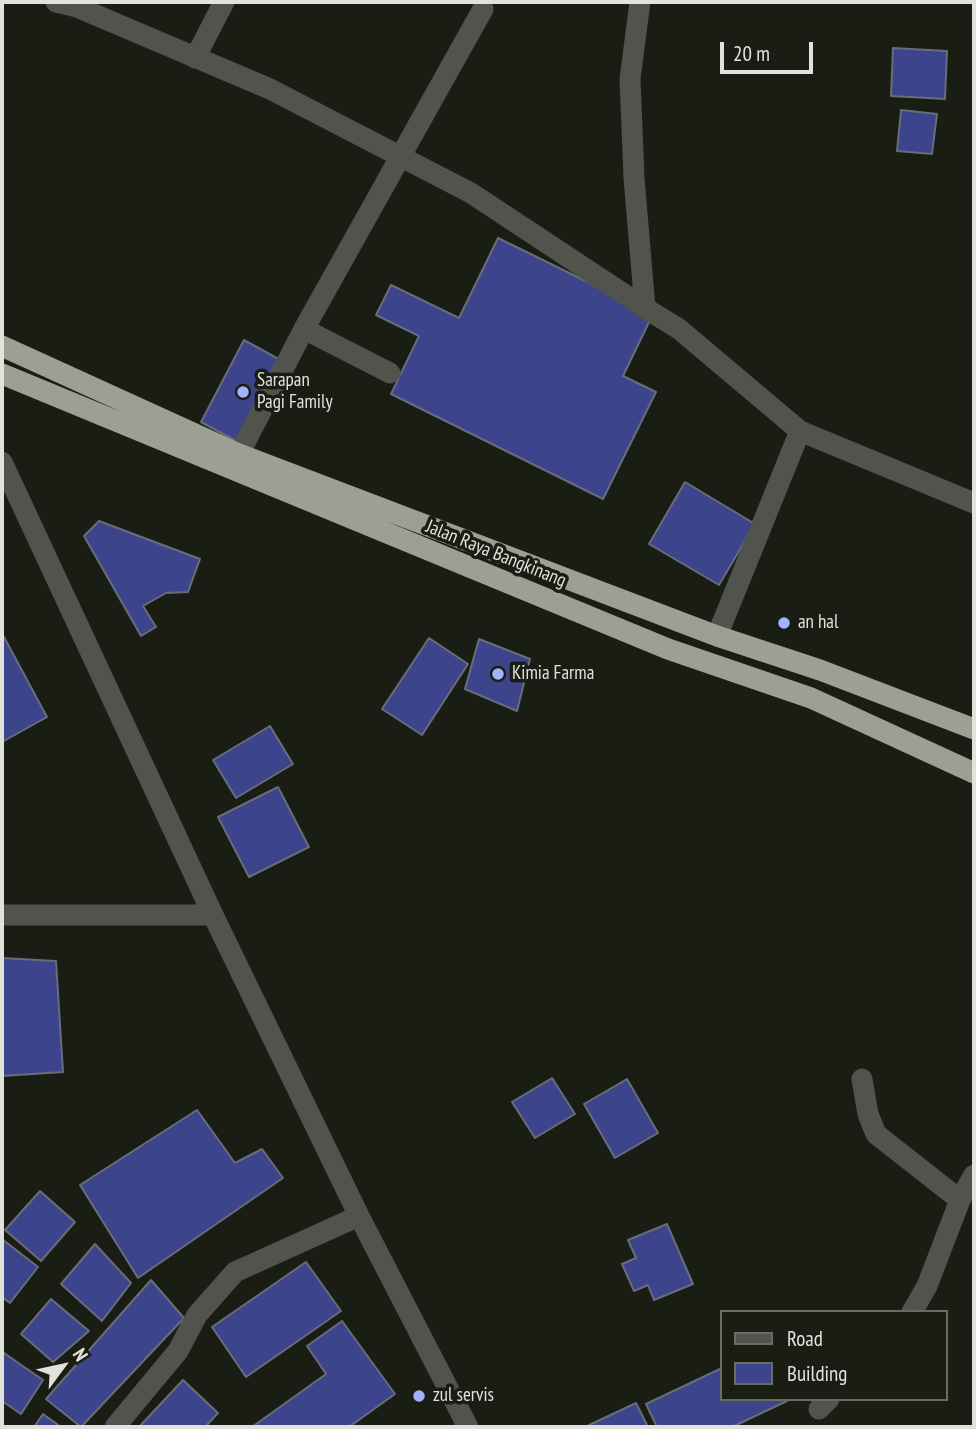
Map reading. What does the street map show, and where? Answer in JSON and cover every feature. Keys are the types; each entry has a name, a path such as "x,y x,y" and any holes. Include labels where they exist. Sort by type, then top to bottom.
{"highway":[{"name":"Jalan Raya Bangkinang","path":"2,346 239,454 717,636 820,670 974,729"},
{"name":"Jalan Raya Bangkinang","path":"2,374 668,649 811,698 974,773"},
{"path":"811,698 820,670"}],"street":[{"path":"56,2 77,7 270,89 471,193 679,329 800,430 974,503"},
{"path":"195,58 223,2"},
{"path":"640,2 630,79 634,178 645,308"},
{"path":"239,454 304,328 483,9"},
{"path":"304,328 390,373"},
{"path":"717,636 800,430"},
{"path":"2,461 213,915 359,1216 468,1427"},
{"path":"2,915 213,915"},
{"path":"862,1079 868,1114 876,1134 960,1200"},
{"path":"913,1310 927,1286 960,1200 974,1175"},
{"path":"115,1427 178,1351 197,1315 234,1272 359,1216"}],"building":[{"path":"893,48 947,51 945,99 891,96"},
{"path":"901,110 937,114 932,154 897,151"},
{"path":"498,238 653,314 623,376 656,392 603,499 391,394 419,336 376,315 391,285 459,318"},
{"path":"244,340 284,362 240,443 201,422"},
{"path":"685,482 755,524 719,585 649,544"},
{"path":"99,521 200,559 188,592 166,593 143,606 156,627 141,636 84,536"},
{"path":"4,637 47,717 2,742 2,638"},
{"path":"429,638 468,664 422,735 382,709"},
{"name":"Kimia Farma","path":"479,639 530,659 517,711 465,689"},
{"path":"270,726 293,764 236,798 213,760"},
{"path":"278,787 309,847 249,877 218,817"},
{"path":"2,958 56,961 63,1072 2,1076"},
{"path":"552,1078 575,1114 535,1138 512,1102"},
{"path":"627,1079 658,1133 615,1158 584,1104"},
{"path":"197,1110 235,1163 262,1149 283,1178 138,1278 80,1185"},
{"path":"40,1191 75,1222 41,1261 5,1230"},
{"path":"667,1224 693,1284 654,1300 648,1285 634,1291 622,1264 636,1258 628,1240"},
{"path":"2,1239 38,1267 10,1303 2,1297"},
{"path":"95,1244 131,1283 102,1321 61,1284"},
{"path":"306,1262 341,1311 246,1377 212,1327"},
{"path":"151,1280 184,1318 81,1427 46,1399"},
{"path":"51,1299 89,1331 53,1362 21,1334"},
{"path":"342,1321 395,1394 349,1427 252,1427 326,1374 307,1346"},
{"path":"4,1353 43,1380 21,1414 2,1401"},
{"path":"720,1369 720,1401 787,1401 732,1427 657,1427 646,1404"},
{"path":"183,1380 218,1413 205,1427 139,1427"},
{"path":"636,1403 648,1427 585,1427"},
{"path":"43,1414 61,1427 34,1427"}],"place":[{"name":"Sarapan Pagi Family","path":"243,392"},
{"name":"an hal","path":"784,623"},
{"name":"Kimia Farma","path":"498,674"},
{"name":"zul servis","path":"419,1396"}]}
